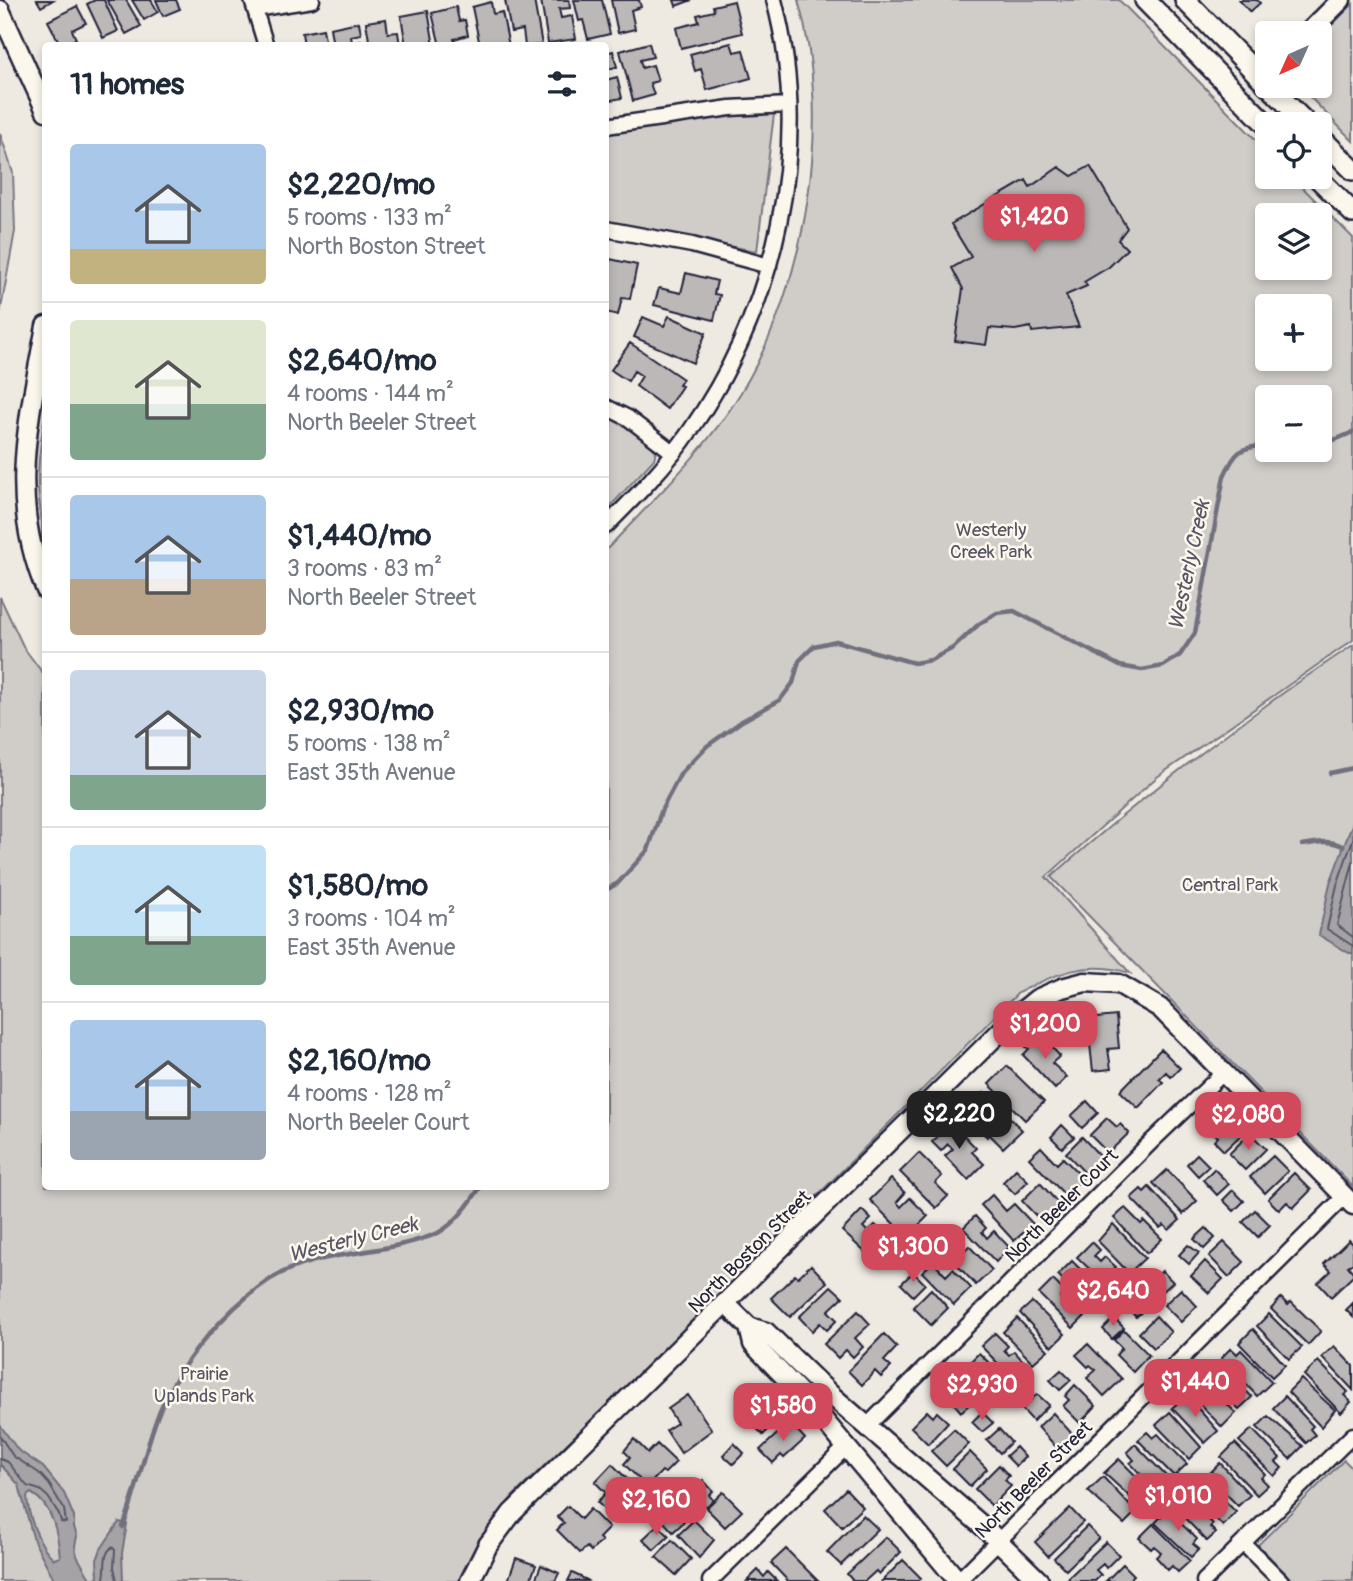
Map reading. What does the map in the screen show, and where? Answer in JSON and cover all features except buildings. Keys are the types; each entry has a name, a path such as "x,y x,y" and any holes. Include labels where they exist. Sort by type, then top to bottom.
{"main road":[{"path":"1144,0 1255,113"},
{"path":"1185,0 1255,70"},
{"path":"1282,98 1296,112"},
{"path":"1332,149 1353,170"},
{"path":"1329,189 1353,213"}],"street":[{"path":"253,5 276,0"},
{"path":"253,5 312,0"},
{"path":"609,523 674,453 716,391 738,350 769,266 784,193 789,105 786,68 774,0"},
{"path":"1320,21 1341,0"},
{"path":"253,5 265,42"},
{"path":"0,10 42,102"},
{"path":"609,126 730,107 789,105"},
{"path":"609,230 692,245 769,266"},
{"path":"42,348 23,467 25,514 34,558 42,576"},
{"path":"609,408 628,418 674,453"},
{"name":"North Boston Street","path":"470,1581 488,1545 512,1513 1016,1016 1037,999 1085,982 1119,984 1160,1008 1224,1072"},
{"path":"1224,1072 1349,1201"},
{"name":"North Beeler Court","path":"867,1426 1224,1072"},
{"name":"North Beeler Street","path":"958,1581 1349,1201"},
{"path":"726,1304 749,1327 766,1332 808,1374 998,1541 1039,1581"},
{"path":"749,1327 753,1344 807,1400 958,1581"},
{"path":"1204,1581 1350,1444"},
{"path":"710,1581 846,1447"},
{"path":"1243,1543 1281,1581"}],"green space":[{"name":"Westerly Creek Park","path":"798,0 1119,0 1255,139 1255,189 1304,189 1318,203 1255,203 1255,280 1332,280 1332,217 1353,238 1353,640 1157,777 1046,877 1130,973 1114,969 1085,968 1059,974 1018,993 684,1330 512,1497 479,1544 462,1581 0,1581 0,597 24,648 42,672 42,1190 609,1190 609,547 711,435 740,394 763,351 782,304 797,254 813,150 809,48"},
{"path":"1353,4 1353,141 1332,120 1332,112 1325,112 1311,98 1332,98 1332,25"},
{"path":"723,111 774,114 757,251 609,226 609,132"},
{"path":"0,133 13,173 15,231 0,314"},
{"path":"609,416 645,440 656,451 654,459 609,508"},
{"path":"42,434 42,530 38,488"},
{"name":"Central Park","path":"1353,645 1353,1187 1051,877 1198,756"},
{"path":"1344,1460 1353,1469 1353,1581 1293,1581 1258,1545"}],"water":[{"path":"1353,822 1353,953 1349,953 1319,935 1330,883"},
{"path":"0,1425 18,1450 43,1467 64,1493 74,1517 77,1556 89,1577 94,1579 98,1576 97,1560 101,1549 119,1522 127,1524 122,1553 123,1581 55,1581 34,1541 19,1485 0,1464","holes":["31,1493 45,1505 56,1530 60,1557 54,1559 39,1539 30,1512 27,1496"]}],"waterway":[{"name":"Westerly Creek","path":"1332,440 1353,432"},
{"name":"Westerly Creek","path":"609,888 618,883 648,850 662,809 681,773 707,746 742,721 780,700 793,683 799,661 814,646 836,641 914,663 931,660 953,648 979,624 997,613 1014,611 1120,666 1142,670 1163,666 1180,655 1195,633 1224,476 1235,456 1244,449 1255,447"},
{"path":"1330,773 1353,768"},
{"path":"1302,845 1327,842 1343,846"},
{"name":"Westerly Creek","path":"123,1527 160,1410 192,1355 221,1321 253,1292 286,1271 323,1259 399,1245 438,1233 457,1218 478,1190"}],"park label":[{"name":"Prairie Uplands Park","path":"204,1384"}]}
